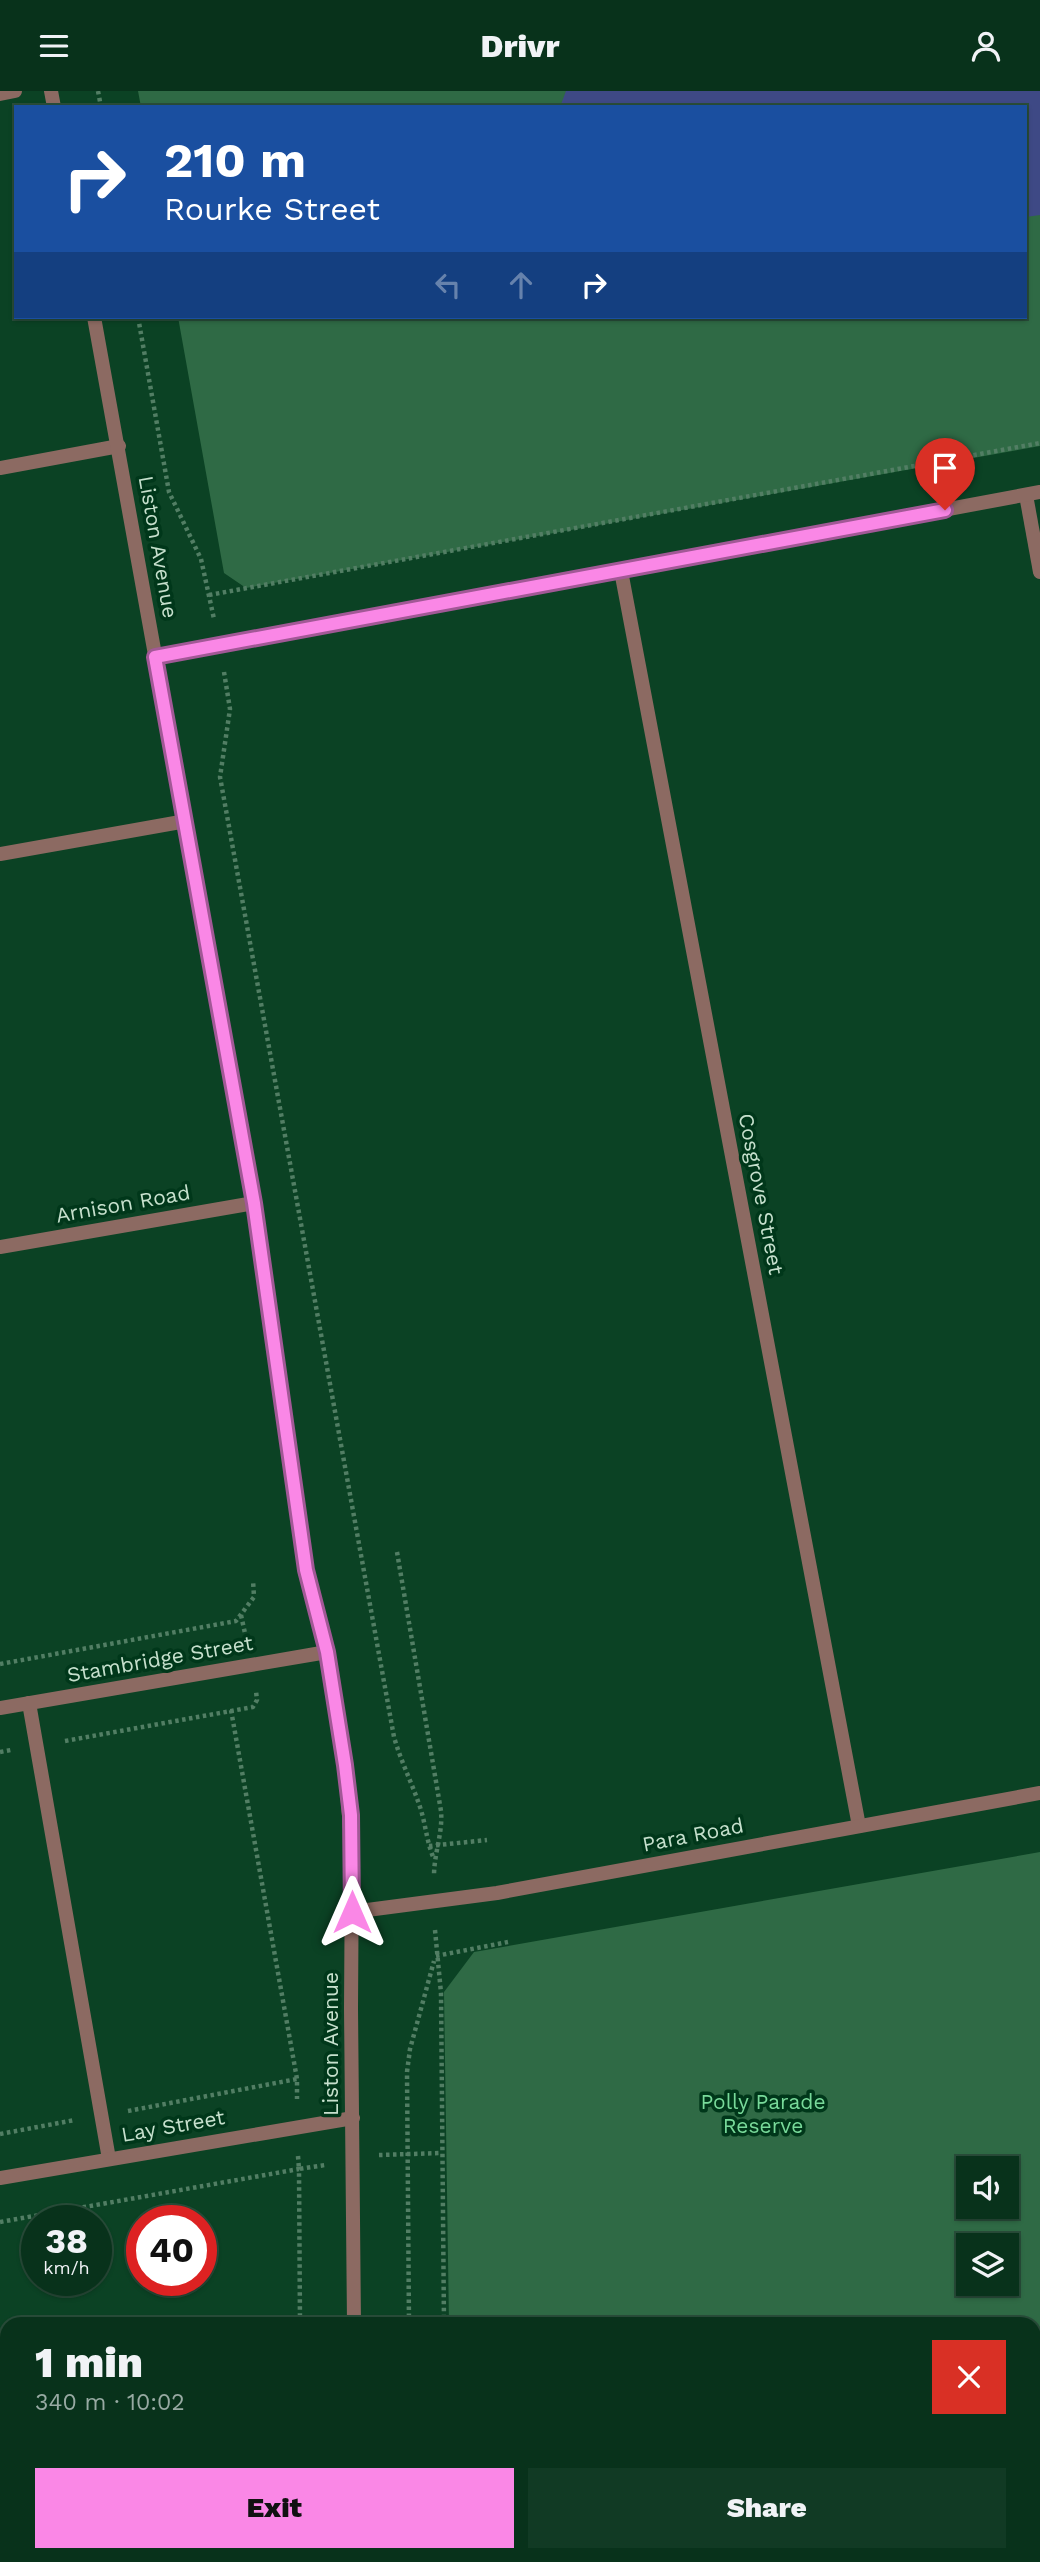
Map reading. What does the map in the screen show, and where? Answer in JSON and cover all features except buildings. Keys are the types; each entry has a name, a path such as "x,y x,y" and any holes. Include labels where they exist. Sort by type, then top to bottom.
{"street":[{"path":"0,93 15,91"},
{"name":"Liston Avenue","path":"94,319 254,1203 306,1570 327,1652 351,1815 354,2317"},
{"path":"0,468 119,446"},
{"path":"155,657 1033,494 1040,572"},
{"name":"Cosgrove Street","path":"621,571 859,1826"},
{"path":"0,854 186,821"},
{"name":"Arnison Road","path":"0,1247 254,1203"},
{"name":"Stambridge Street","path":"0,1708 327,1652"},
{"path":"29,1703 109,2159"},
{"name":"Para Road","path":"352,1912 497,1893 1040,1793"},
{"name":"Lay Street","path":"0,2178 353,2118"}],"path":[{"path":"138,319 169,492 201,559"},
{"path":"209,595 1040,443"},
{"path":"230,709 220,777 394,1737 401,1764 420,1808 434,1859 443,1827 442,1811 397,1552"},
{"path":"0,1664 236,1621 254,1597 253,1580"},
{"path":"232,1710 297,2079"},
{"path":"429,1846 487,1840"},
{"path":"436,1956 508,1942"},
{"path":"409,2317 407,2072 410,2049 436,1956"},
{"path":"436,1956 441,1993 444,2317"},
{"path":"0,2222 299,2169 300,2317"}],"green space":[{"path":"138,91 1040,91 1040,446 246,588 224,573 178,319 1027,319 1027,105 141,105"},
{"name":"Polly Parade Reserve","path":"1040,1852 1040,2317 449,2317 444,1992 474,1952"}],"water":[{"path":"566,91 1040,91 1040,215 1027,217 1027,105 561,105"}],"route":[{"path":"352,1912 351,1815 345,1765 327,1652 306,1570 254,1203 155,657 945,510"}]}
